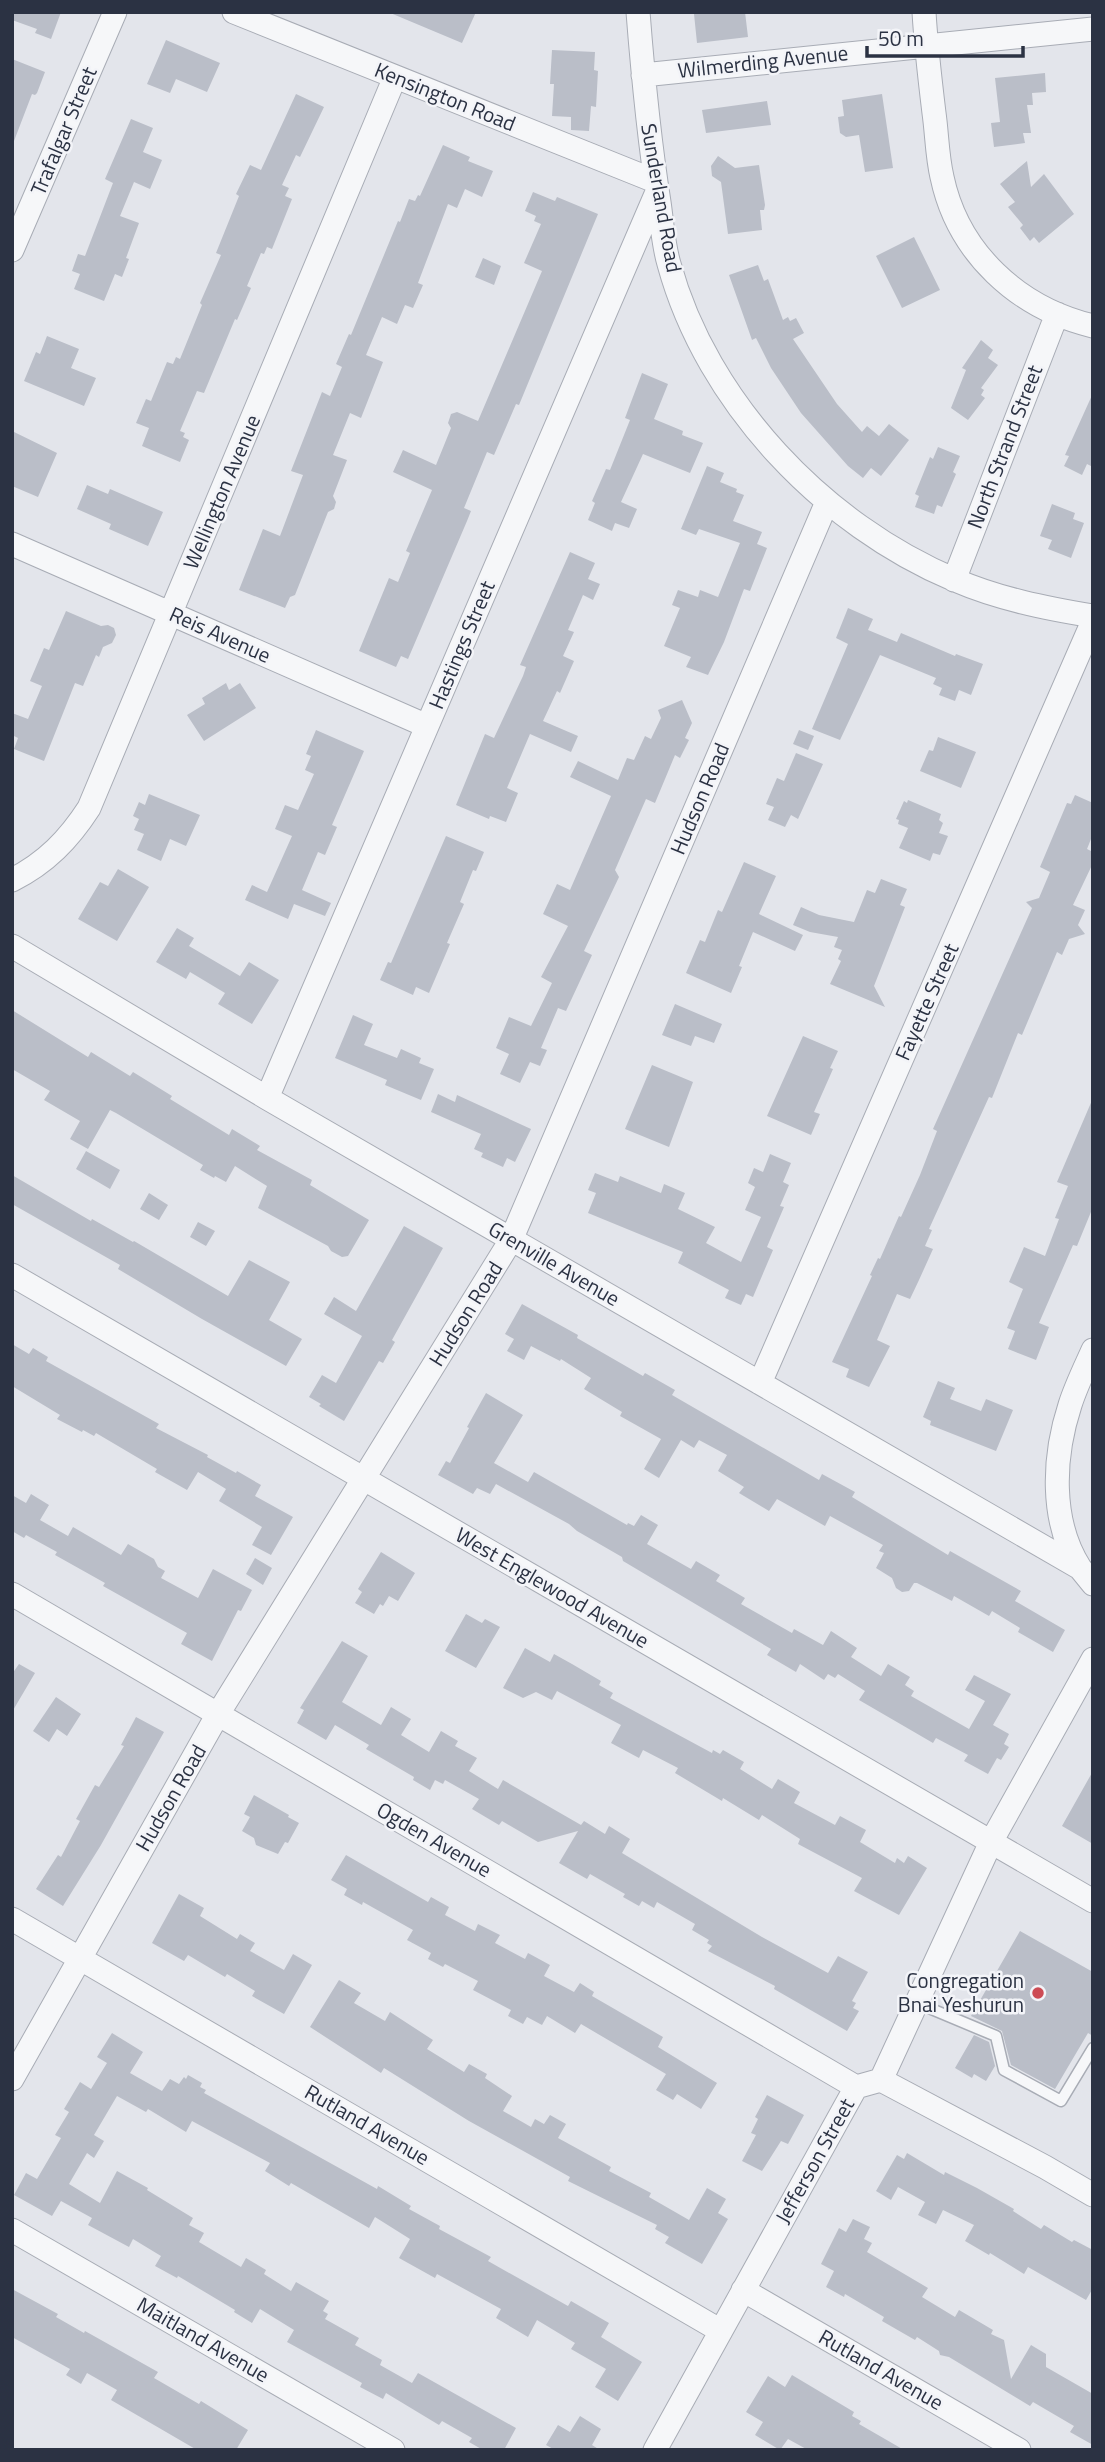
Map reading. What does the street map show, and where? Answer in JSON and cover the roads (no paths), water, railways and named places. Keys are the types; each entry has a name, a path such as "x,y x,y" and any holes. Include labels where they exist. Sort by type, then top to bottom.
{"street":[{"name":"Trafalgar Street","path":"12,250 115,12"},
{"name":"Kensington Road","path":"234,12 656,186"},
{"name":"Sunderland Road","path":"638,12 656,186 669,264 705,353 759,433 787,466 827,502 886,545 954,580 1035,606 1093,619"},
{"path":"923,12 942,176 951,208 965,237 986,265 1008,286 1057,314 1093,326"},
{"name":"Wilmerding Avenue","path":"643,75 1093,29"},
{"name":"Wellington Avenue","path":"12,880 52,855 73,833 89,808 394,77"},
{"name":"Hastings Street","path":"267,1098 656,186"},
{"name":"North Strand Street","path":"954,580 1057,314"},
{"name":"Hudson Road","path":"12,2079 218,1714 512,1240 827,502"},
{"name":"Reis Avenue","path":"12,544 427,726"},
{"name":"Fayette Street","path":"760,1383 1093,619"},
{"name":"Grenville Avenue","path":"12,946 1086,1576"},
{"name":"West Englewood Avenue","path":"12,1275 1093,1901"},
{"path":"1086,1576 1064,1536 1059,1512 1057,1474 1061,1437 1070,1404 1093,1350"},
{"name":"Ogden Avenue","path":"12,1594 856,2087"},
{"path":"1093,1659 991,1842 881,2080 1093,2195"},
{"name":"Rutland Avenue","path":"12,1919 721,2331"},
{"name":"Jefferson Street","path":"656,2450 856,2087 881,2080"},
{"name":"Maitland Avenue","path":"12,2230 393,2450"},
{"name":"Rutland Avenue","path":"743,2291 1019,2450"}],"lane":[{"path":"918,2003 996,2036 1004,2070 1061,2101 1093,2048"}],"place":[{"name":"Congregation Bnai Yeshurun","path":"1038,1993"}]}
